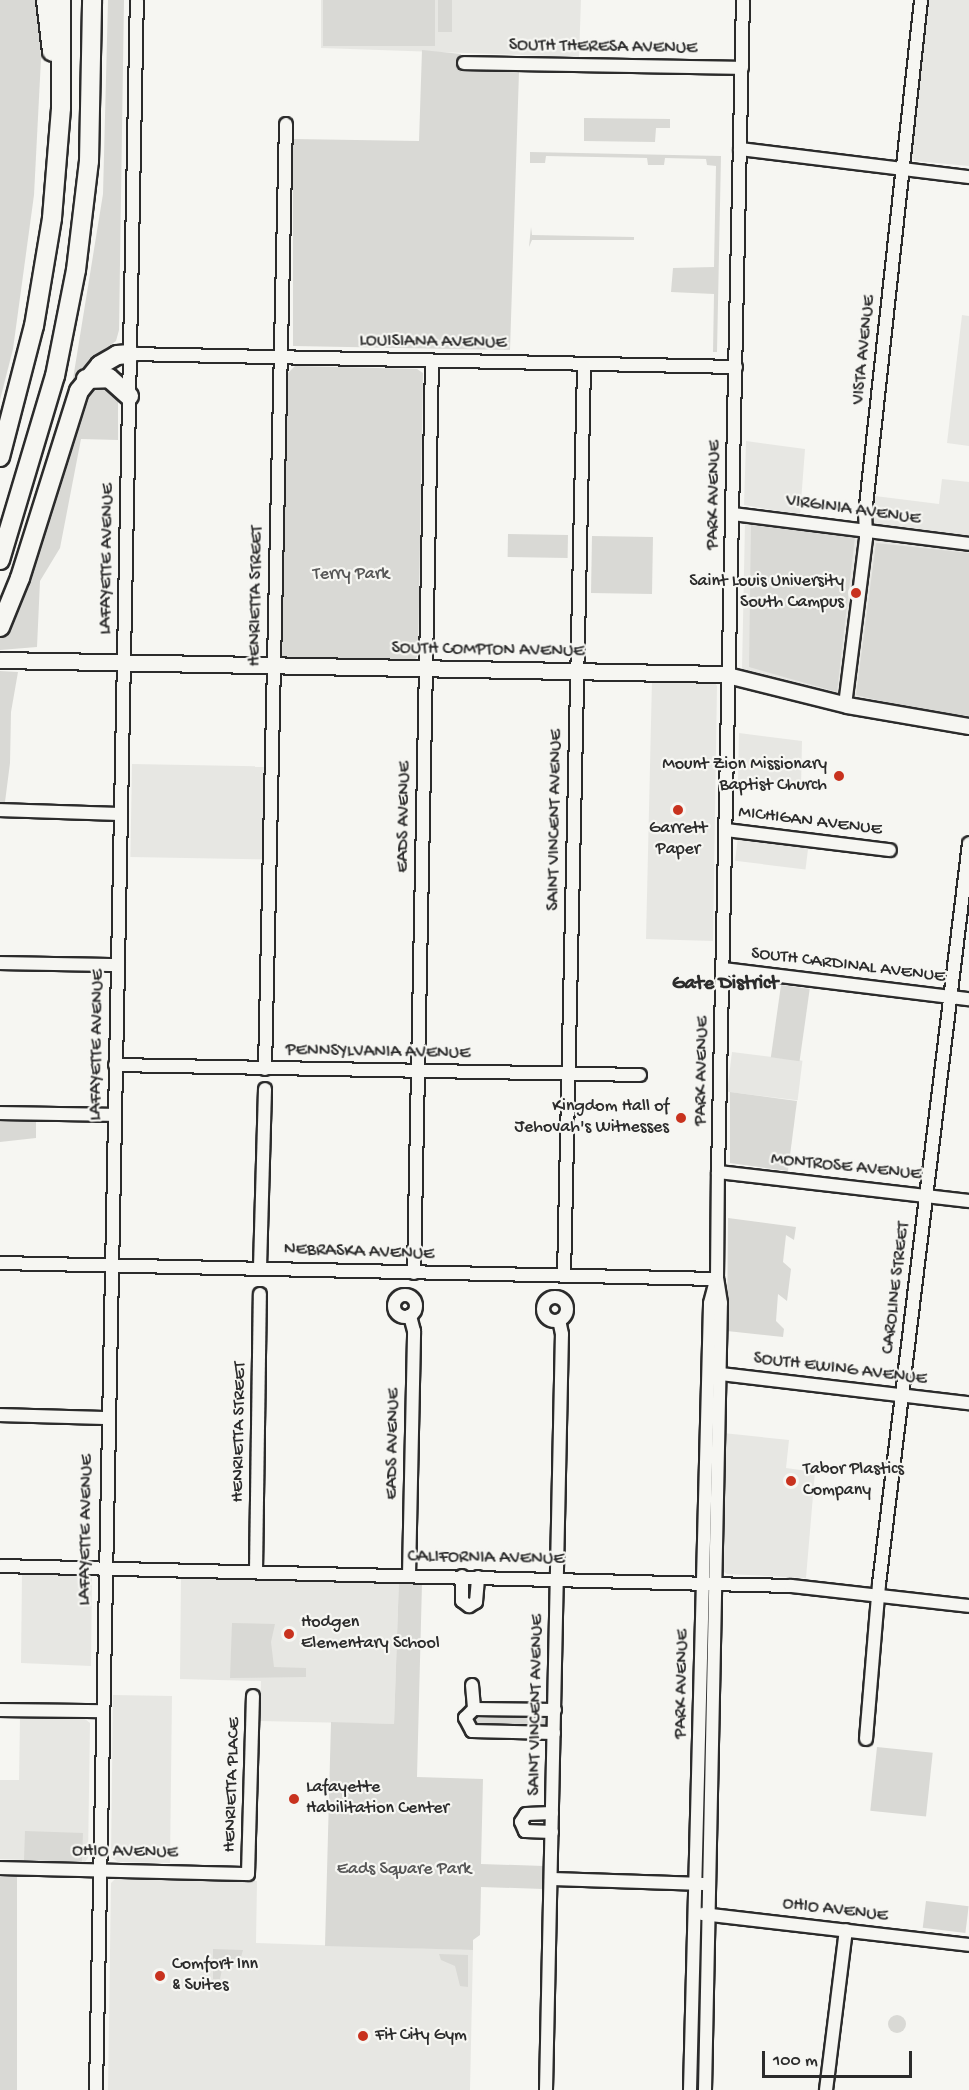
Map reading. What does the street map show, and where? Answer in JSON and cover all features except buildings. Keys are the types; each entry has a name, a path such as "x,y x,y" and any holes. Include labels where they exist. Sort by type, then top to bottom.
{"highway":[{"path":"46,0 61,108"},
{"path":"0,457 22,380 45,272 61,108 61,0"},
{"path":"0,560 55,376 76,270 89,161 92,0"},
{"path":"0,627 20,578 73,406 86,379 107,360 130,354"},
{"path":"86,379 109,378 129,396"}],"main road":[{"name":"SOUTH COMPTON AVENUE","path":"6,660 729,675 845,705 969,726"}],"street":[{"name":"LAFAYETTE AVENUE","path":"96,2090 107,1418 138,0"},
{"name":"PARK AVENUE","path":"690,2090 703,1884 713,1373 721,1303 717,1279 718,1172 743,0"},
{"name":"VISTA AVENUE","path":"845,705 921,0"},
{"name":"SOUTH THERESA AVENUE","path":"464,63 742,68"},
{"name":"HENRIETTA STREET","path":"265,1069 286,124"},
{"path":"740,149 969,177"},
{"name":"LOUISIANA AVENUE","path":"130,354 736,367"},
{"name":"EADS AVENUE","path":"414,1273 432,361"},
{"name":"SAINT VINCENT AVENUE","path":"564,1276 584,364"},
{"name":"VIRGINIA AVENUE","path":"733,514 969,544"},
{"path":"0,810 121,814"},
{"name":"MICHIGAN AVENUE","path":"726,830 890,850"},
{"name":"CAROLINE STREET","path":"866,1738 878,1595 969,843"},
{"path":"0,963 118,965"},
{"name":"SOUTH CARDINAL AVENUE","path":"723,969 969,999"},
{"name":"PENNSYLVANIA AVENUE","path":"115,1065 640,1075"},
{"path":"260,1268 265,1089"},
{"path":"0,1113 114,1115"},
{"name":"MONTROSE AVENUE","path":"718,1172 969,1201"},
{"name":"NEBRASKA AVENUE","path":"0,1263 717,1279"},
{"name":"HENRIETTA STREET","path":"256,1571 260,1294"},
{"name":"EADS AVENUE","path":"409,1575 414,1331 410,1316"},
{"name":"SAINT VINCENT AVENUE","path":"546,2090 558,1578 559,1320"},
{"name":"SOUTH EWING AVENUE","path":"713,1373 969,1403"},
{"path":"0,1415 107,1418"},
{"name":"CALIFORNIA AVENUE","path":"0,1566 558,1578 807,1587 969,1606"},
{"path":"462,1576 462,1601 469,1606 476,1602 478,1577"},
{"path":"472,1685 474,1709"},
{"name":"HENRIETTA PLACE","path":"248,1874 253,1696"},
{"path":"554,1733 472,1731 465,1718 474,1709 555,1710"},
{"path":"0,1710 102,1711"},
{"path":"552,1813 526,1814 521,1822 525,1831 552,1832"},
{"name":"OHIO AVENUE","path":"0,1868 248,1874"},
{"path":"550,1879 703,1884"},
{"name":"PARK AVENUE","path":"702,1914 705,2090"},
{"name":"OHIO AVENUE","path":"702,1914 969,1945"},
{"path":"826,2090 846,1930"}],"shaded area":[{"path":"321,0 581,0 579,57 321,48"},
{"path":"929,0 969,0 969,166 915,161 911,157"},
{"path":"962,315 969,316 969,446 947,443"},
{"path":"746,441 805,449 800,515 744,505"},
{"name":"Saint Louis University South Campus","path":"942,479 969,482 969,655 913,711 742,670 745,522 870,537 875,496 939,504"},
{"path":"652,680 714,681 717,686 713,941 646,939"},
{"path":"739,733 802,741 801,788 738,781"},
{"path":"132,764 264,766 262,859 130,857"},
{"path":"738,837 808,846 806,869 735,861"},
{"path":"732,1052 802,1061 798,1100 727,1092"},
{"path":"723,1433 789,1440 786,1468 815,1472 806,1578 727,1574 722,1570"},
{"path":"22,1574 88,1575 92,1578 91,1666 21,1663"},
{"name":"Hodgen Elementary School","path":"263,1576 399,1578 394,1724 260,1721 261,1681 180,1679 181,1578"},
{"path":"113,1695 172,1696 170,1863 118,1862 111,1857"},
{"path":"20,1717 85,1719 90,1723 88,1858 85,1862 0,1859 0,1780 19,1780"},
{"path":"116,1878 257,1881 256,1943 473,1950 470,2090 108,2090 111,1883"}],"green space":[{"path":"0,0 38,0 41,59 34,195 13,349 0,400"},
{"path":"108,0 124,0 119,330 116,341 91,359 72,385 103,194"},
{"path":"323,0 435,0 435,46 323,46"},
{"path":"438,0 452,0 452,32 438,32"},
{"path":"422,50 461,54 461,72 519,72 510,350 293,346 293,139 419,141"},
{"path":"584,118 670,119 670,128 656,128 655,142 584,141"},
{"path":"530,152 721,156 717,352 713,352 714,294 671,292 673,268 714,267 716,166 707,165 706,159 665,158 664,165 648,165 647,158 546,156 545,163 530,163"},
{"path":"531,227 532,235 634,237 634,240 532,240 529,247"},
{"name":"Terry Park","path":"295,366 417,369 423,373 418,655 414,661 282,657 287,374"},
{"path":"103,385 118,395 118,440 81,439 60,548 40,581 37,647 0,650 0,638 89,389"},
{"path":"751,525 855,537 837,692 749,667"},
{"path":"508,534 568,535 568,558 508,557"},
{"path":"592,536 653,537 652,594 591,593"},
{"path":"876,543 969,553 969,716 915,709 856,695"},
{"path":"0,671 18,672 11,712 10,763 5,802 0,802"},
{"path":"781,985 810,989 800,1061 771,1057"},
{"path":"730,1092 797,1101 788,1171 730,1163"},
{"path":"0,1121 36,1122 36,1138 0,1142"},
{"path":"728,1218 796,1227 794,1240 786,1235 783,1262 791,1269 787,1301 778,1294 776,1321 784,1329 783,1337 727,1331"},
{"name":"Eads Square Park","path":"399,1578 422,1583 417,1777 483,1779 481,1864 544,1866 543,1889 481,1887 480,1935 473,1940 473,1950 325,1946 331,1722 394,1724"},
{"path":"232,1623 275,1624 271,1642 274,1667 306,1668 306,1677 230,1678"},
{"path":"474,1714 544,1716 546,1723 542,1727 476,1726 471,1718"},
{"path":"877,1747 933,1753 926,1817 870,1811"},
{"path":"25,1831 83,1833 82,1862 24,1860"},
{"path":"0,1877 17,1877 17,2090 0,2090"},
{"path":"926,1901 969,1906 965,1933 923,1928"},
{"path":"213,1949 243,1950 241,1957 223,1965 220,1979 213,1979"},
{"path":"439,1954 468,1955 468,1987 460,1986 455,1966 441,1960"},
{"path":"897,2015 903,2018 906,2024 903,2030 897,2033 891,2030 888,2024 891,2018"}],"place":[{"name":"Saint Louis University South Campus","path":"856,593"},
{"name":"Mount Zion Missionary Baptist Church","path":"839,776"},
{"name":"Garrett Paper","path":"678,810"},
{"name":"Kingdom Hall of Jehovah's Witnesses","path":"681,1118"},
{"name":"Tabor Plastics Company","path":"791,1481"},
{"name":"Hodgen Elementary School","path":"289,1634"},
{"name":"Lafayette Habilitation Center","path":"294,1799"},
{"name":"Comfort Inn & Suites","path":"160,1976"},
{"name":"Fit City Gym","path":"363,2036"}],"district":[{"name":"Gate District","path":"725,984"}]}
